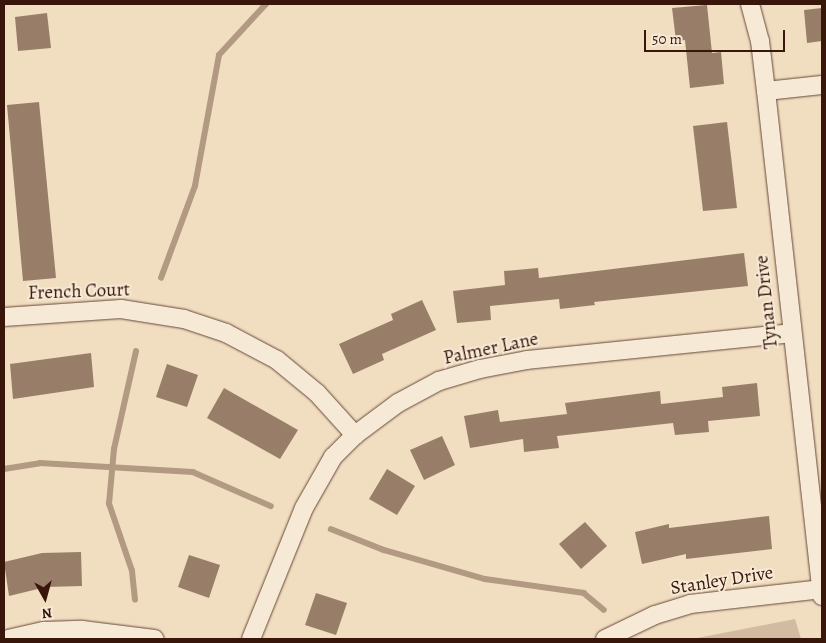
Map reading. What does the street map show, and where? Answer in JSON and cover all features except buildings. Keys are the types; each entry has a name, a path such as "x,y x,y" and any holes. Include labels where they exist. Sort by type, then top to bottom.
{"street":[{"name":"Tynan Drive","path":"750,4 760,41 822,593"},
{"path":"766,91 822,85"},
{"name":"French Court","path":"4,317 121,309 184,319 226,333 277,360 317,393 355,435"},
{"name":"Palmer Lane","path":"252,639 256,620 304,508 333,457 355,435 398,403 439,381 480,369 527,360 792,333"},
{"name":"Stanley Drive","path":"605,639 655,615 690,604 822,593"},
{"path":"8,639 44,631 82,630 154,639"}],"shaded area":[{"path":"795,619 801,639 692,639"}],"waterway":[{"path":"161,278 195,186 219,55 266,4"},
{"path":"135,600 132,571 109,504 114,449 136,351"},
{"path":"4,469 40,463 193,472 271,506"},
{"path":"331,529 384,550 485,579 584,593 604,610"}]}
